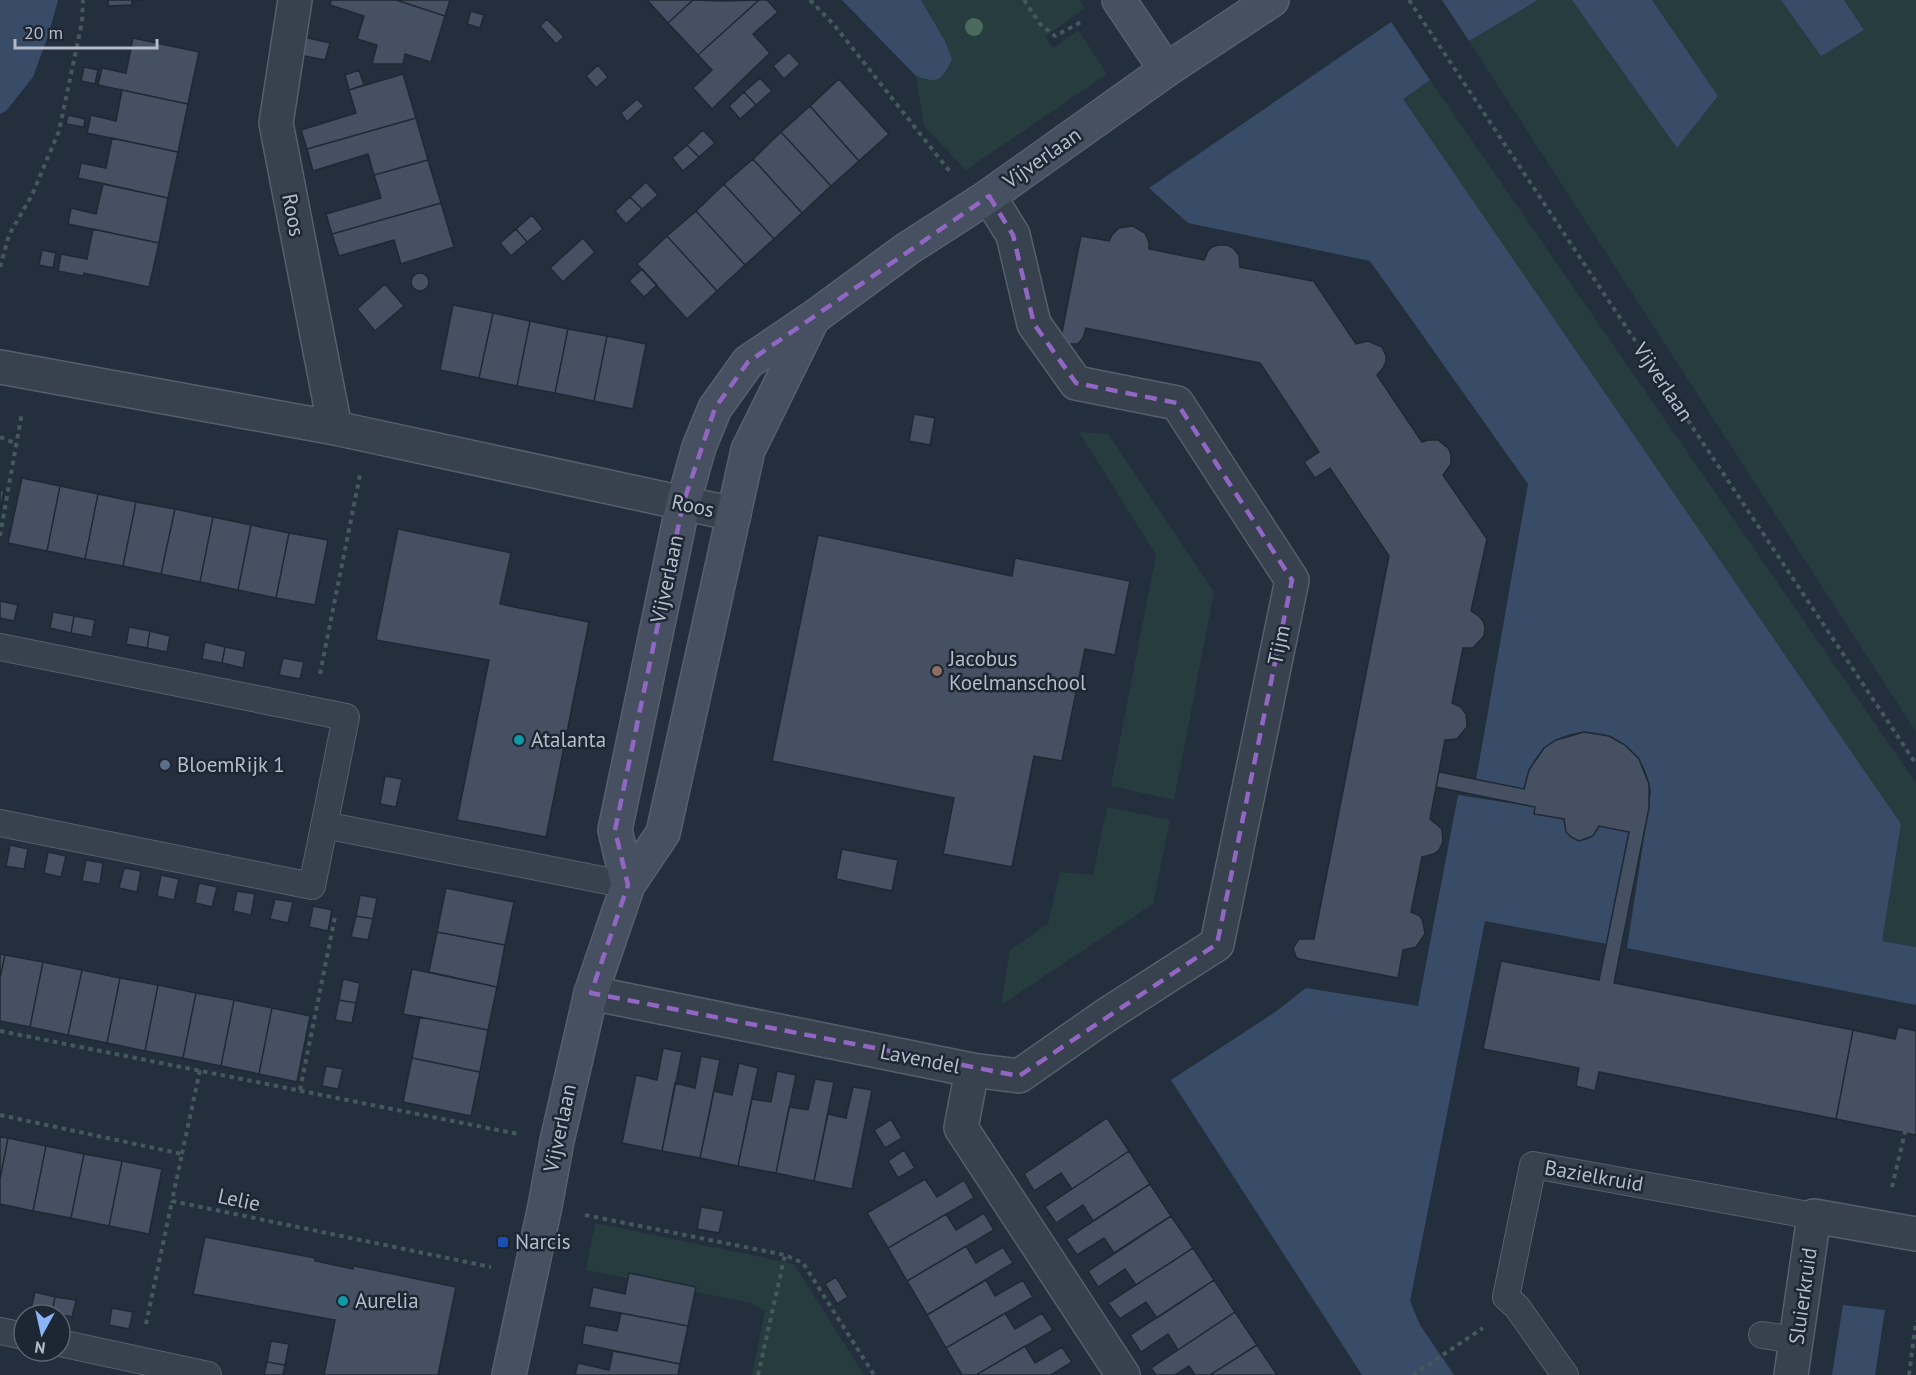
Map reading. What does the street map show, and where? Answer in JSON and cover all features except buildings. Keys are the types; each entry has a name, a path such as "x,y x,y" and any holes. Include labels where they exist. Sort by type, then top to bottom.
{"street":[{"name":"Roos","path":"295,0 276,123 335,428"},
{"path":"1119,0 1166,70"},
{"name":"Vijverlaan","path":"628,885 615,830 683,504 699,447 715,408 748,362 1166,70 1272,0"},
{"name":"Tijm","path":"972,1070 1019,1076 1105,1016 1218,944 1292,580 1177,403 1076,383 1034,324 1013,234 982,200"},
{"name":"Vijverlaan","path":"509,1375 545,1206 556,1141 591,993 628,885 663,834 748,450 813,318"},
{"name":"Roos","path":"15,370 335,428 734,514"},
{"name":"Lavendel","path":"591,993 972,1070 961,1128 1123,1375"},
{"name":"Bazielkruid","path":"1814,1216 1916,1234"},
{"name":"Sluierkruid","path":"1791,1375 1814,1216"}],"lane":[{"path":"0,647 346,717 312,886 0,823"},
{"path":"324,825 628,885"},
{"name":"Bazielkruid","path":"1565,1375 1517,1307 1506,1296 1533,1165 1814,1216"},
{"path":"1762,1335 1796,1340"},
{"path":"72,1346 208,1375"}],"path":[{"path":"0,267 9,235 32,195 59,131 82,22 82,0"},
{"path":"810,0 835,26 982,200"},
{"path":"1024,0 1040,24 1055,36 1084,20 1094,25"},
{"name":"Vijverlaan","path":"1409,0 1916,764"},
{"path":"0,536 17,444 15,370"},
{"path":"313,710 368,435"},
{"path":"0,437 17,444"},
{"path":"300,1090 336,910"},
{"path":"0,1031 556,1141"},
{"path":"139,1360 200,1070"},
{"path":"0,1115 182,1154"},
{"path":"1884,1228 1905,1132"},
{"name":"Lelie","path":"172,1201 529,1275"},
{"path":"545,1206 785,1255 803,1263 874,1375"},
{"path":"758,1375 785,1255"},
{"path":"1909,1375 1916,1321"},
{"path":"1413,1375 1449,1350"}],"highlighted area":[{"path":"989,196 1013,235 1034,324 1076,383 1177,403 1292,580 1217,944 1019,1076 591,993 628,885 615,830 683,504 715,408 748,362"}],"green space":[{"path":"921,0 1080,0 1085,8 1045,37 1053,48 1078,30 1107,74 966,170 924,126 916,76 928,81 945,41"},
{"path":"1538,0 1572,0 1677,148 1718,96 1652,0 1781,0 1821,55 1864,30 1844,0 1916,0 1916,732 1469,41"},
{"path":"1430,80 1916,783 1916,947 1882,941 1901,824 1402,99"},
{"path":"1079,432 1108,434 1214,592 1174,800 1111,786 1156,555"},
{"path":"1107,807 1170,820 1153,904 1001,1005 1010,950 1048,924 1060,872 1093,875"},
{"path":"595,1223 794,1264 864,1375 752,1375 765,1311 752,1303 586,1270"}],"water":[{"path":"0,0 58,0 33,77 6,111 0,114"},
{"path":"842,0 921,0 945,41 952,59 946,71 935,80 916,76"},
{"path":"1442,0 1538,0 1469,41"},
{"path":"1572,0 1652,0 1718,96 1677,148"},
{"path":"1781,0 1844,0 1864,30 1821,56"},
{"path":"1391,22 1430,80 1403,99 1901,824 1882,941 1916,947 1916,1005 1627,948 1651,792 1643,766 1628,747 1609,736 1588,732 1566,735 1547,746 1532,764 1524,789 1476,780 1528,484 1370,261 1188,223 1149,188"},
{"path":"1458,795 1535,807 1534,814 1564,819 1569,835 1577,840 1592,837 1599,826 1629,832 1607,944 1485,921 1410,1301 1420,1325 1454,1375 1362,1375 1171,1080 1274,1013 1306,988 1418,1006"},
{"path":"1843,1305 1885,1310 1875,1375 1832,1375"}],"place":[{"name":"Jacobus Koelmanschool","path":"937,671"},
{"name":"Atalanta","path":"519,740"},
{"name":"BloemRijk 1","path":"165,765"},
{"name":"Narcis","path":"503,1242"},
{"name":"Aurelia","path":"343,1301"}]}
